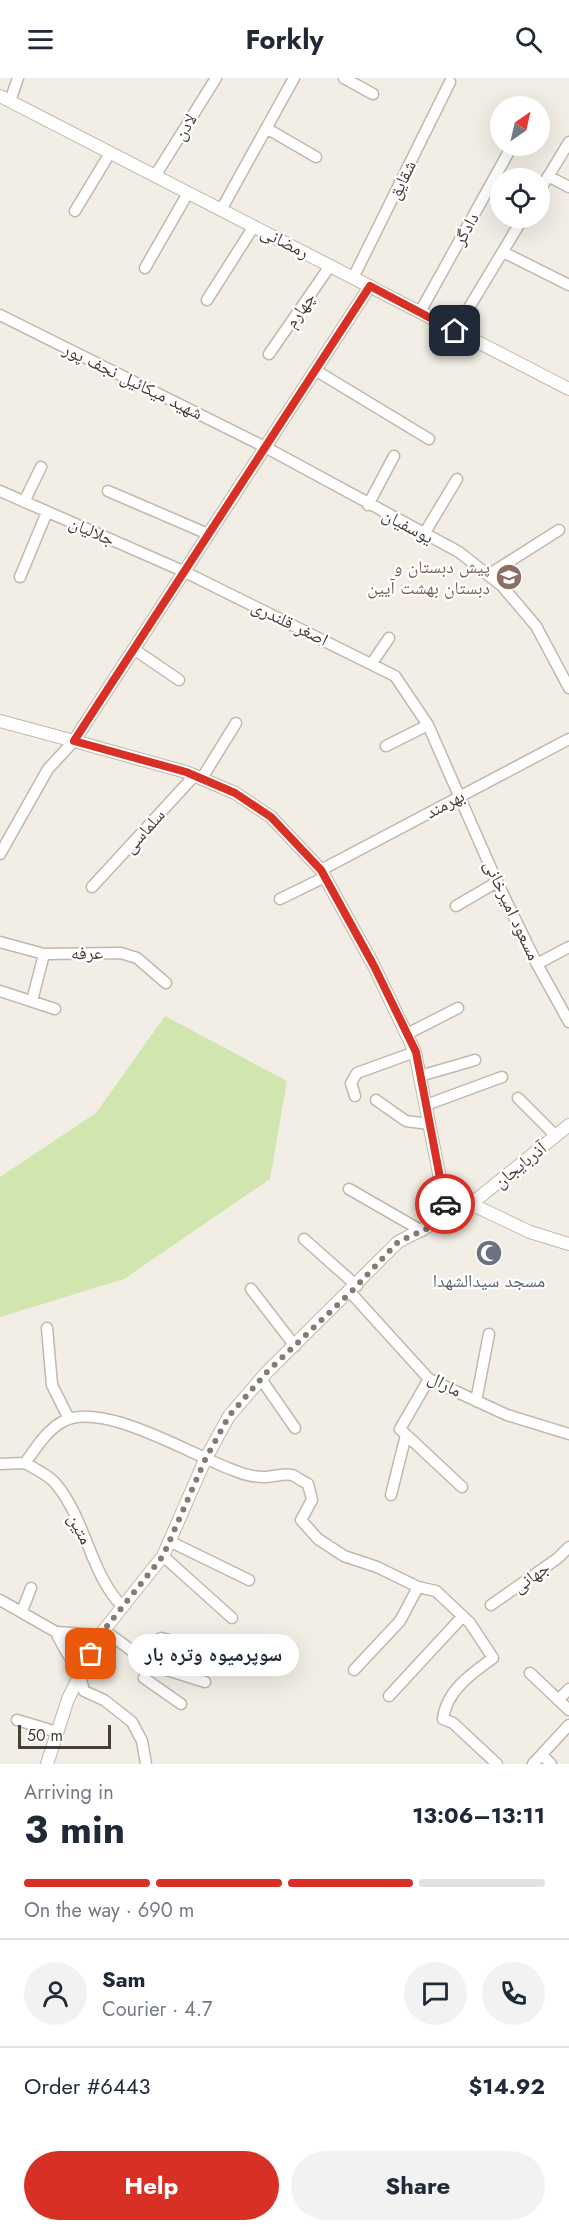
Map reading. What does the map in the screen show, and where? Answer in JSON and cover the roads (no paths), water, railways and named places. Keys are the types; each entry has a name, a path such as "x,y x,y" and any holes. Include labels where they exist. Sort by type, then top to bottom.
{"street":[{"path":"5,99 18,78"},
{"name":"لادن","path":"154,176 216,78"},
{"path":"221,210 294,78"},
{"path":"344,78 374,94"},
{"name":"شقایق","path":"353,278 450,82"},
{"name":"رمضانی","path":"5,99 569,389"},
{"path":"266,128 316,157"},
{"path":"550,173 569,142"},
{"path":"75,211 110,153"},
{"name":"دادگر","path":"420,312 506,156"},
{"path":"550,177 569,187"},
{"path":"145,268 188,193"},
{"path":"207,300 254,226"},
{"path":"455,331 518,228"},
{"path":"503,252 569,285"},
{"name":"چهارم","path":"269,354 330,266"},
{"path":"0,854 48,769 74,741 135,650 183,571 370,286"},
{"name":"شهید میکائیل نجف پور","path":"0,315 265,447"},
{"path":"315,370 429,439"},
{"name":"یوسفیان","path":"265,447 368,505 459,552 502,586 536,626 569,688"},
{"path":"368,505 394,456"},
{"path":"24,502 41,467"},
{"path":"424,534 457,479"},
{"name":"جلالیان","path":"0,491 183,571"},
{"path":"108,491 208,534"},
{"path":"20,577 47,512"},
{"path":"488,575 559,530"},
{"name":"اصغر قلندری","path":"183,571 395,676 428,725"},
{"path":"372,663 389,638"},
{"path":"135,650 179,680"},
{"path":"0,721 198,776 235,793 271,817 323,874 374,966 416,1052 448,1219"},
{"name":"سلماسی","path":"92,887 198,776 236,723"},
{"path":"386,746 428,725 460,795"},
{"name":"بهرمند","path":"280,899 460,795 569,739"},
{"name":"مسعود امیرخانی","path":"460,795 497,882 537,964 569,1022"},
{"path":"456,906 497,882"},
{"name":"عرفه","path":"0,942 44,954 121,953 136,958 166,982"},
{"path":"537,964 569,947"},
{"path":"32,1001 44,954"},
{"path":"0,991 55,1009"},
{"path":"407,1034 458,1008"},
{"path":"355,1096 351,1083 357,1073 416,1052"},
{"path":"420,1076 475,1060"},
{"path":"426,1105 502,1077"},
{"path":"518,1098 556,1136"},
{"path":"376,1100 406,1121 429,1124"},
{"name":"آذربایجان","path":"47,1764 68,1699 102,1632 163,1556 205,1460 229,1416 261,1379 354,1289 398,1242 448,1219 471,1204 569,1125"},
{"path":"349,1189 422,1231"},
{"path":"471,1204 530,1232 569,1244"},
{"name":"مارال","path":"304,1239 354,1289 429,1379 507,1415 569,1434"},
{"path":"251,1289 295,1346"},
{"path":"46,1328 52,1384 69,1419"},
{"path":"477,1401 489,1334"},
{"path":"261,1379 296,1428"},
{"path":"429,1379 400,1429 462,1487"},
{"path":"0,1464 25,1463 43,1438 69,1419 82,1414 103,1418 171,1442 205,1460 236,1472 263,1477 291,1475 308,1484 312,1500 301,1520 318,1539 344,1556 377,1567 418,1587 436,1591 463,1616 493,1658 467,1677 455,1690 444,1709 442,1719 453,1723 497,1764"},
{"path":"391,1495 406,1435"},
{"name":"متین","path":"25,1463 55,1483 89,1545 108,1591 122,1606"},
{"path":"169,1541 249,1580"},
{"name":"جهانی","path":"491,1605 558,1558 569,1547"},
{"path":"163,1556 232,1618"},
{"path":"354,1670 400,1621 418,1587"},
{"path":"22,1611 31,1588"},
{"path":"0,1600 57,1632 102,1632 152,1665 205,1682"},
{"path":"389,1696 463,1616"},
{"path":"57,1632 65,1653 81,1674 84,1691 127,1715 138,1730 146,1764"},
{"path":"133,1652 161,1638 195,1646"},
{"path":"152,1665 144,1678 181,1704"},
{"path":"530,1673 569,1710"},
{"path":"558,1700 569,1689"},
{"path":"17,1720 57,1732"},
{"path":"533,1764 569,1725"},
{"path":"542,1755 551,1764"}],"place":[{"name":"پیش دبستان و دبستان بهشت آیین","path":"509,577"},
{"name":"مسجد سیدالشهدا","path":"489,1253"},
{"name":"سوپرمیوه وتره بار","path":"91,1654"}]}
